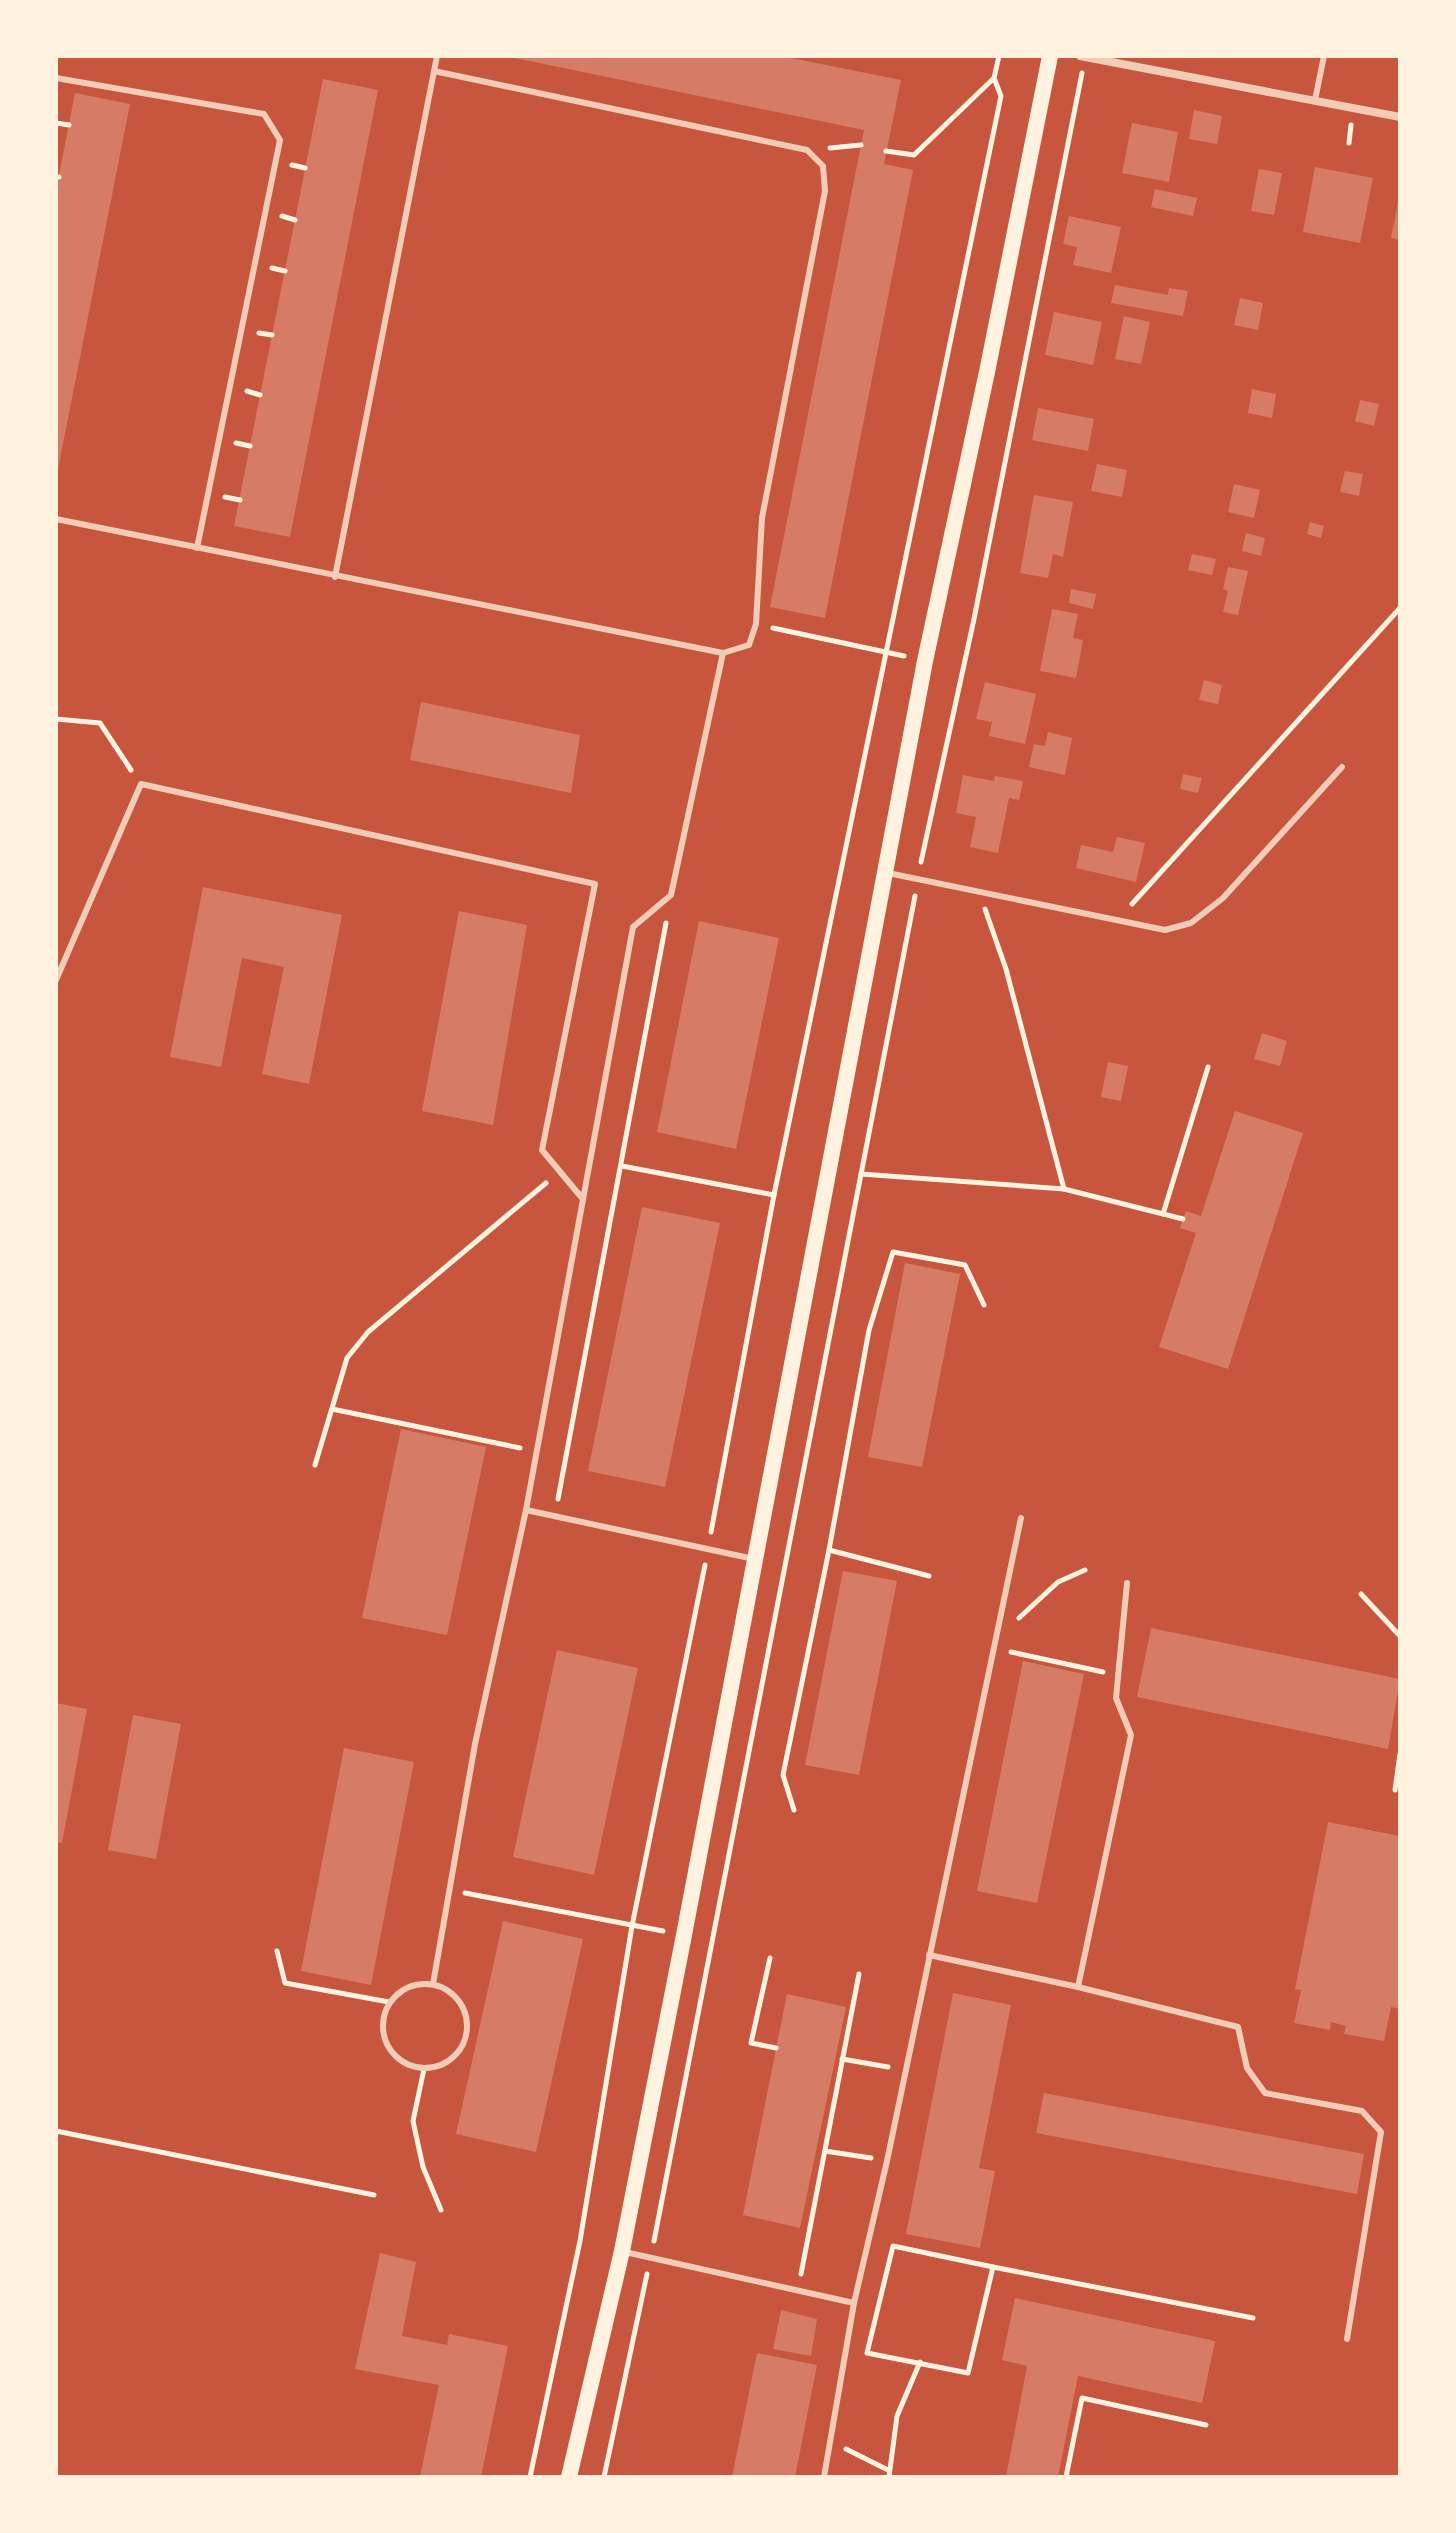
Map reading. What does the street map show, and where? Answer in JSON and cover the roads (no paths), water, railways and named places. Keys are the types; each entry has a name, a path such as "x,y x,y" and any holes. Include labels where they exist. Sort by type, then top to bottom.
{"main road":[{"path":"569,2477 622,2251 925,661 1050,56"}],"street":[{"path":"1083,56 1400,117"}],"lane":[{"path":"335,577 437,56"},
{"path":"1315,100 1324,56"},
{"path":"56,519 723,653 749,645 756,624 762,518 825,191 823,166 807,150 434,71"},
{"path":"56,78 264,114 280,140 197,548"},
{"path":"433,1984 475,1744 526,1510 633,927 671,895 723,653"},
{"path":"885,872 1165,930 1191,923 1223,898 1342,767"},
{"path":"56,980 141,784 595,884 542,1150 582,1198"},
{"path":"526,1510 754,1559"},
{"path":"824,2477 854,2303 887,2161 1021,1518"},
{"path":"1078,1987 1131,1735 1116,1698 1127,1583"},
{"path":"929,1955 1078,1987 1238,2027 1247,2068 1265,2093 1362,2111 1381,2132 1347,2339"},
{"path":"433,1984 457,1997 464,2009 466,2037 460,2050 450,2060 424,2069 399,2060 384,2040 382,2027 389,2002 408,1986 433,1984"},
{"path":"622,2251 854,2303"}]}
